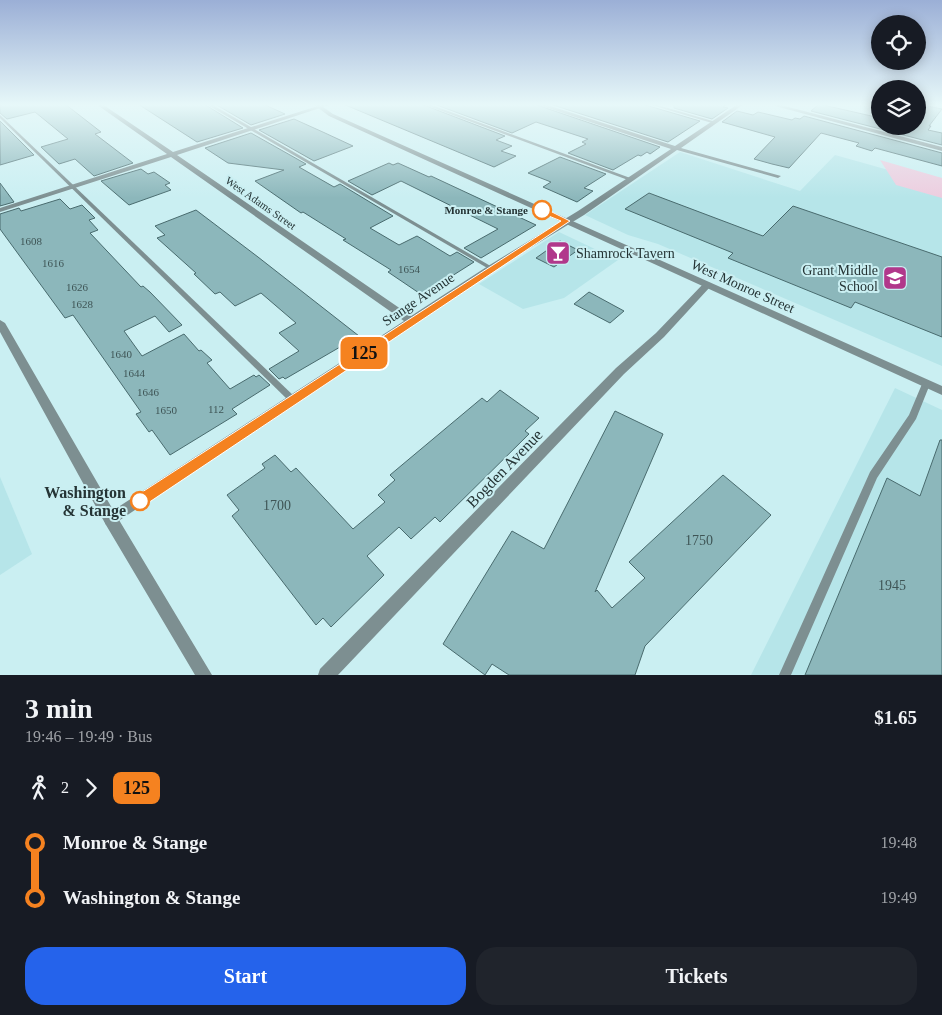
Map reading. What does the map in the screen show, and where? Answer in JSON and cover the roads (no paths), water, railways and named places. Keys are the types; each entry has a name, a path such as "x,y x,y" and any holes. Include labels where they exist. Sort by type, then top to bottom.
{"street":[{"name":"West Adams Street","path":"145,136 411,321"},
{"path":"0,210 229,136"},
{"name":"West Monroe Street","path":"376,136 942,391"},
{"path":"638,136 778,176"},
{"name":"Stange Avenue","path":"111,520 491,268 581,213 695,136"},
{"path":"890,136 942,149"},
{"name":"Bogden Avenue","path":"326,675 620,371 660,335 707,285"},
{"path":"0,323 111,520 204,675"}],"lane":[{"path":"20,136 293,400"},
{"path":"260,136 491,268"},
{"path":"511,136 630,179"},
{"path":"785,675 873,475 913,417 926,384"}],"place":[{"name":"Monroe & Stange","path":"542,210"},
{"name":"Shamrock Tavern","path":"558,253"},
{"name":"Grant Middle School","path":"895,278"},
{"name":"Washington & Stange","path":"140,501"}]}
